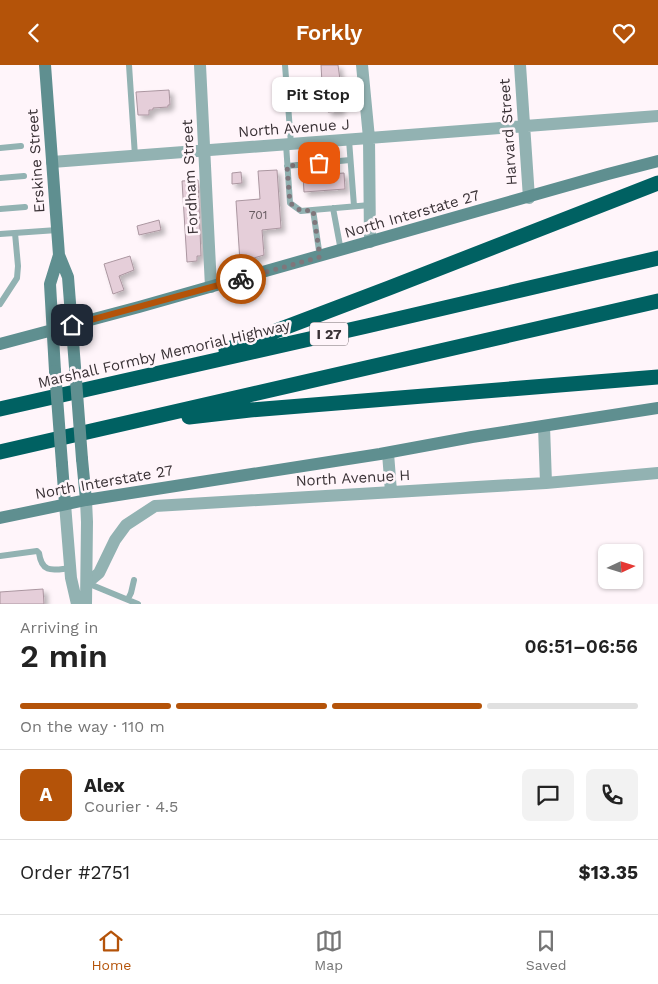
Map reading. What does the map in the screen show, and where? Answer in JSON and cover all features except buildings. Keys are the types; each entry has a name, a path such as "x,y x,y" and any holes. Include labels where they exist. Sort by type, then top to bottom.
{"highway":[{"path":"180,368 658,183"},
{"name":"Marshall Formby Memorial Highway","path":"0,409 658,258"},
{"path":"0,452 658,301"},
{"path":"103,428 250,409 658,377"}],"main road":[{"name":"Erskine Street","path":"45,65 59,255 68,277 86,500"},
{"name":"North Interstate 27","path":"0,344 320,257 658,161"},
{"name":"Erskine Street","path":"59,255 50,284 65,504"},
{"name":"North Interstate 27","path":"0,518 86,500 388,453 472,437 658,408"}],"street":[{"name":"Fordham Street","path":"200,65 211,287"},
{"path":"362,65 368,138 370,242"},
{"name":"Harvard Street","path":"520,65 529,197"},
{"name":"North Avenue J","path":"52,162 658,116"},
{"path":"544,426 546,483"},
{"path":"388,453 391,492"},
{"name":"North Avenue H","path":"87,583 99,573 115,540 126,525 155,506 546,483 658,473"},
{"name":"Erskine Street","path":"86,500 86,604"},
{"name":"Erskine Street","path":"65,504 70,578 77,604"}],"lane":[{"path":"129,65 135,156"},
{"path":"285,65 287,166 290,203 301,211 370,205"},
{"path":"349,140 354,206"},
{"path":"0,148 20,146"},
{"path":"287,166 350,161"},
{"path":"0,178 24,176"},
{"path":"0,209 25,207"},
{"path":"333,208 341,251"},
{"path":"313,210 320,257"},
{"path":"0,234 57,230"},
{"path":"0,304 17,278 18,266 15,233"},
{"path":"0,556 37,551 40,553 40,559 44,567 49,569 70,567"},
{"path":"128,599 134,580"},
{"path":"87,583 138,604"}],"way so far":[{"path":"241,279 320,257 313,210 301,211 290,203 287,166 319,163"}],"place":[{"name":"Pit Stop","path":"319,163"}],"route":[{"path":"72,325 241,279"}]}
